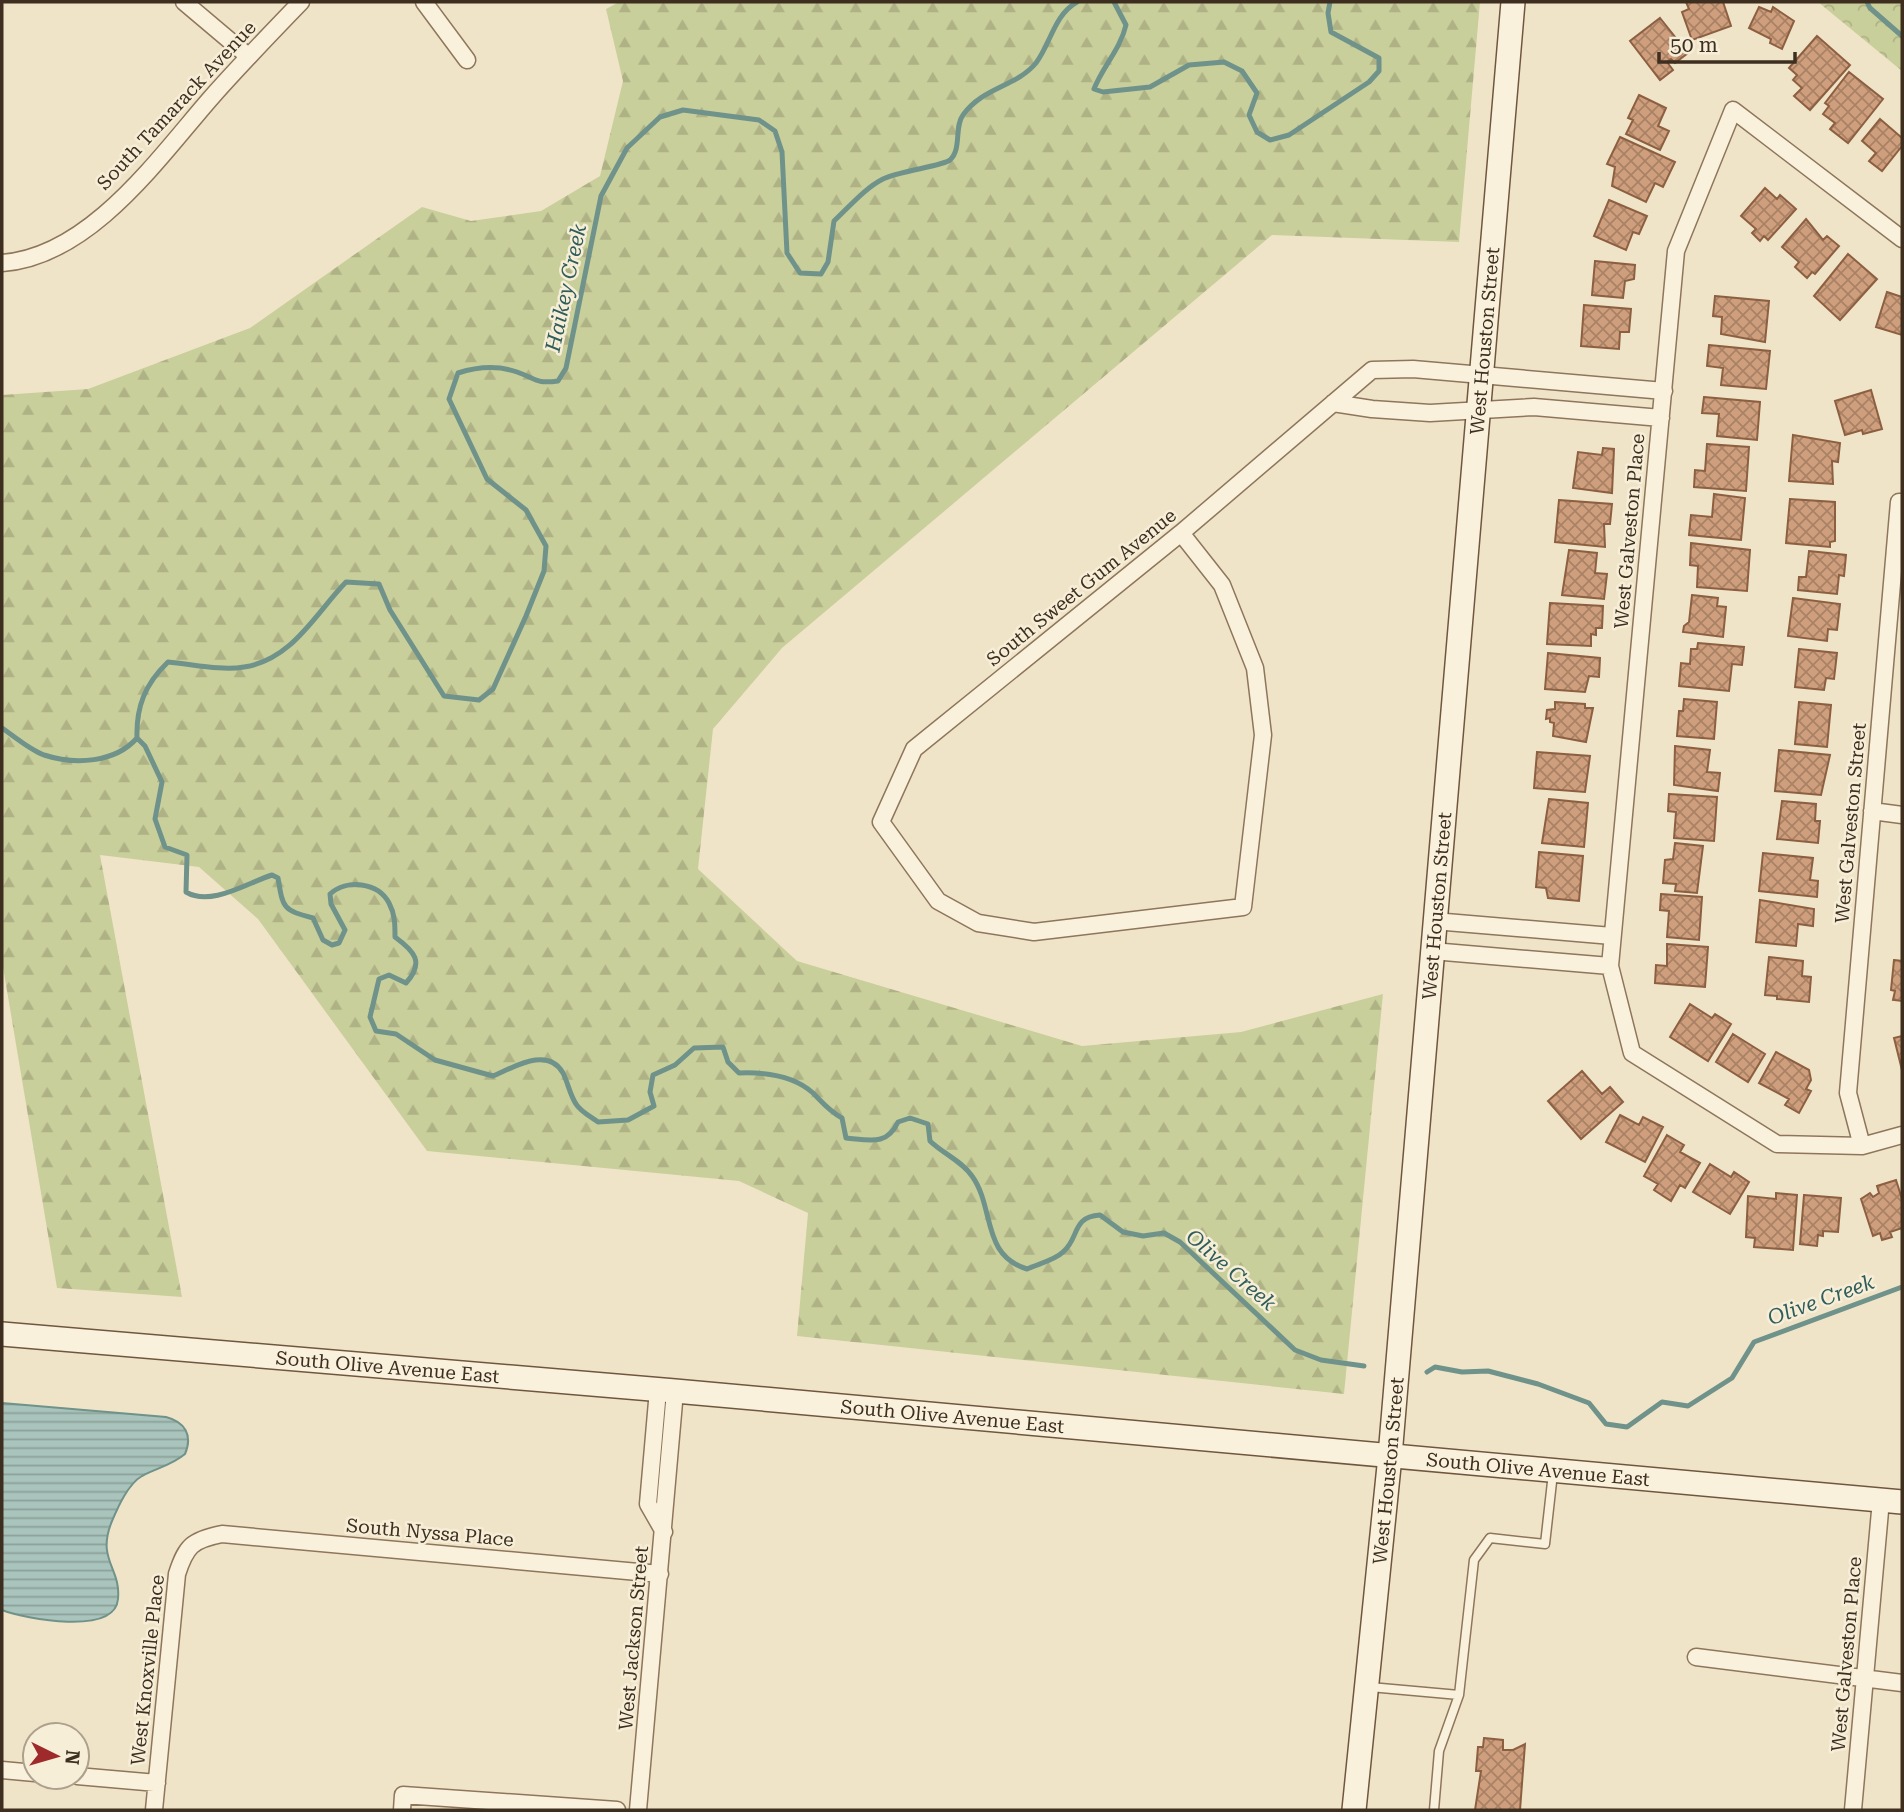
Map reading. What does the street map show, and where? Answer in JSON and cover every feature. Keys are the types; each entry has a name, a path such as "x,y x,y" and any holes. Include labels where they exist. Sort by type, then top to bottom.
{"street":[{"path":"184,2 248,56"},
{"name":"South Tamarack Avenue","path":"2,263 16,262 65,244 124,197 248,56 301,2"},
{"path":"424,2 467,60"},
{"name":"West Houston Street","path":"1354,1810 1390,1455 1513,2"},
{"name":"West Galveston Place","path":"1902,239 1733,110 1676,251 1610,966 1632,1053 1777,1144 1862,1146 1902,1135"},
{"name":"South Sweet Gum Avenue","path":"1181,533 1222,585 1255,668 1263,735 1243,907 1034,932 978,923 938,901 881,822 914,749 1181,533 1372,370 1413,369 1664,391"},
{"path":"1333,402 1372,410 1417,412 1534,407 1661,418"},
{"name":"West Galveston Street","path":"1862,1146 1847,1093 1901,502"},
{"path":"1872,811 1902,815"},
{"path":"1434,921 1612,936"},
{"path":"1432,951 1610,966"},
{"name":"South Olive Avenue East","path":"2,1334 666,1390 1892,1501"},
{"name":"West Jackson Street","path":"638,1810 664,1532 666,1390"},
{"name":"West Galveston Place","path":"1853,1810 1866,1680 1892,1501"},
{"name":"South Nyssa Place","path":"197,1542 222,1534 660,1574"},
{"name":"West Knoxville Place","path":"154,1810 177,1574 184,1551 197,1542"},
{"path":"1696,1657 1902,1683"},
{"path":"2,1770 21,1772"},
{"path":"91,1777 157,1783"},
{"path":"402,1803 617,1810"}],"lane":[{"path":"1434,1810 1439,1751 1459,1695 1474,1560 1490,1538 1545,1544 1553,1471"},
{"path":"1367,1687 1459,1695"}],"green space":[{"path":"619,2 1480,2 1459,242 1272,235 782,648 713,729 698,869 797,961 1082,1046 1241,1032 1383,994 1344,1394 797,1336 808,1213 739,1181 427,1151 258,919 199,867 100,855 182,1297 57,1288 2,961 2,395 88,389 250,328 422,207 471,221 541,211 600,176 623,81 606,9"},
{"path":"1818,2 1902,2 1902,71"}],"water":[{"path":"2,1403 166,1417 178,1422 186,1430 188,1441 185,1454 132,1484 114,1515 107,1545 118,1588 118,1599 113,1610 102,1618 68,1622 2,1610"}],"building":[{"path":"1686,2 1723,2 1731,26 1692,40 1682,12 1689,9"},
{"path":"1759,7 1771,12 1773,7 1794,21 1782,49 1770,43 1771,39 1749,28"},
{"path":"1660,18 1688,53 1675,63 1671,59 1667,62 1673,70 1660,80 1630,41"},
{"path":"1817,36 1850,65 1810,110 1794,96 1802,88 1793,80 1797,75 1789,68"},
{"path":"1849,72 1883,99 1848,143 1830,129 1835,123 1823,114 1829,106 1825,103"},
{"path":"1639,95 1666,108 1658,126 1669,131 1660,150 1626,134 1633,120 1628,118"},
{"path":"1880,119 1902,138 1902,146 1882,171 1869,161 1876,153 1862,141"},
{"path":"1620,137 1675,162 1663,187 1655,183 1646,202 1612,186 1615,167 1607,164"},
{"path":"1765,188 1777,199 1780,195 1796,209 1768,240 1764,236 1760,241 1752,233 1756,229 1741,216"},
{"path":"1609,200 1647,216 1639,234 1633,232 1626,250 1594,236"},
{"path":"1806,219 1823,240 1827,236 1839,246 1815,274 1812,272 1807,278 1795,267 1799,262 1782,247"},
{"path":"1848,254 1877,279 1840,320 1814,296"},
{"path":"1595,261 1635,265 1634,279 1625,281 1623,298 1592,295"},
{"path":"1887,292 1902,297 1902,335 1876,327"},
{"path":"1715,296 1769,301 1765,342 1721,334 1722,317 1713,316"},
{"path":"1584,305 1631,309 1629,332 1620,332 1619,349 1581,346"},
{"path":"1709,345 1770,351 1766,389 1721,385 1723,368 1707,366"},
{"path":"1871,390 1882,429 1863,434 1862,430 1845,435 1835,401"},
{"path":"1704,397 1760,402 1757,440 1717,436 1719,414 1702,413"},
{"path":"1793,435 1840,443 1838,462 1832,461 1833,484 1789,481"},
{"path":"1707,444 1749,447 1746,491 1694,487 1695,470 1705,471"},
{"path":"1603,448 1614,449 1612,493 1573,488 1578,452 1602,455"},
{"path":"1714,494 1745,498 1741,540 1689,535 1691,515 1712,517"},
{"path":"1790,499 1835,502 1835,541 1830,542 1830,547 1786,543"},
{"path":"1559,500 1612,504 1610,524 1604,524 1605,547 1555,542"},
{"path":"1691,543 1750,550 1747,591 1697,587 1698,566 1690,565"},
{"path":"1569,550 1597,553 1595,573 1607,574 1604,599 1562,595"},
{"path":"1809,551 1846,555 1844,576 1839,575 1837,594 1798,590 1799,577 1806,577"},
{"path":"1692,595 1718,598 1717,606 1726,607 1723,637 1683,632 1684,626 1689,622"},
{"path":"1793,598 1840,604 1837,630 1828,629 1827,641 1788,636"},
{"path":"1550,603 1603,606 1602,628 1596,628 1596,635 1591,634 1591,646 1547,644"},
{"path":"1698,643 1744,647 1742,665 1732,664 1729,691 1679,686 1681,663 1690,664 1691,649 1697,649"},
{"path":"1799,649 1837,653 1834,679 1826,678 1824,690 1795,687"},
{"path":"1548,653 1600,658 1599,677 1589,676 1585,692 1545,689"},
{"path":"1684,699 1717,702 1714,739 1677,736 1679,711 1683,711"},
{"path":"1555,702 1585,704 1585,708 1593,708 1586,742 1553,736 1554,723 1550,722 1550,718 1546,719 1547,710 1555,709"},
{"path":"1799,702 1831,705 1827,747 1795,744"},
{"path":"1675,746 1710,750 1707,772 1720,773 1718,791 1674,785"},
{"path":"1779,750 1830,755 1821,795 1775,791"},
{"path":"1537,752 1590,756 1585,792 1534,788"},
{"path":"1669,794 1717,797 1714,841 1674,838 1676,812 1668,811"},
{"path":"1549,799 1588,803 1584,847 1542,843"},
{"path":"1782,801 1816,804 1815,821 1820,821 1818,843 1777,839"},
{"path":"1675,843 1703,846 1697,893 1675,891 1676,884 1663,883 1665,860 1673,859"},
{"path":"1539,852 1583,856 1579,901 1548,898 1546,888 1536,887"},
{"path":"1763,853 1813,858 1810,880 1818,881 1817,897 1759,891"},
{"path":"1661,894 1702,897 1699,940 1667,937 1669,911 1660,910"},
{"path":"1760,900 1814,909 1813,926 1798,924 1796,946 1756,942"},
{"path":"1667,944 1708,947 1705,987 1655,983 1656,965 1667,966"},
{"path":"1769,957 1803,961 1802,976 1811,977 1809,1002 1765,995"},
{"path":"1894,960 1902,961 1902,1001 1893,1000 1895,991 1891,990"},
{"path":"1690,1004 1712,1018 1715,1014 1731,1024 1708,1061 1670,1037"},
{"path":"1733,1034 1765,1054 1748,1082 1716,1062"},
{"path":"1902,1036 1902,1070 1894,1038"},
{"path":"1776,1052 1809,1070 1811,1080 1806,1089 1811,1091 1799,1113 1785,1105 1789,1099 1759,1083"},
{"path":"1582,1071 1602,1094 1610,1087 1623,1102 1581,1139 1548,1101"},
{"path":"1620,1115 1639,1125 1643,1117 1663,1127 1645,1162 1606,1142"},
{"path":"1667,1135 1684,1145 1680,1152 1700,1163 1685,1188 1680,1185 1671,1201 1654,1190 1658,1184 1644,1176"},
{"path":"1710,1164 1731,1177 1734,1172 1749,1182 1730,1214 1693,1192"},
{"path":"1896,1180 1902,1199 1902,1228 1890,1232 1892,1237 1882,1240 1880,1233 1873,1236 1861,1199 1870,1193 1873,1197 1879,1193 1877,1186"},
{"path":"1776,1193 1797,1195 1793,1250 1754,1247 1755,1238 1746,1237 1748,1196 1776,1199"},
{"path":"1804,1195 1841,1198 1838,1232 1823,1231 1823,1236 1818,1235 1817,1246 1800,1244"},
{"path":"1484,1738 1503,1740 1503,1750 1513,1750 1525,1744 1520,1810 1475,1810 1481,1771 1476,1771 1478,1747 1483,1747"}],"waterway":[{"name":"Haikey Creek","path":"2,728 33,750 56,758 94,760 118,753 137,738 140,706 153,679 168,662 226,668 261,663 276,655 301,634 346,582 379,584 390,610 444,696 479,700 493,689 526,616 544,571 546,546 526,510 487,479 449,399 458,373 472,369 502,368 540,381 558,381 566,368 601,196 627,148 660,117 683,110 759,120 775,131 782,152 787,253 800,273 821,274 828,262 834,221 883,179 950,160 956,150 963,115 980,98 1028,71 1041,55 1063,14 1077,2"},
{"name":"Haikey Creek","path":"1114,2 1126,25 1120,42 1094,89 1103,92 1150,87 1189,65 1224,62 1242,71 1257,93 1249,115 1257,132 1270,140 1289,135 1369,82 1379,71 1379,58 1331,32 1328,13 1330,2"},
{"name":"Haikey Creek","path":"1867,2 1870,8 1902,36"},
{"name":"Olive Creek","path":"137,738 145,746 162,782 155,819 165,847 187,855 186,892 206,897 218,895 272,875 278,878 286,907 313,918 323,940 332,945 339,943 345,930 331,904 330,894 344,886 361,885 384,896 392,911 395,937 412,952 416,963 412,976 406,983 389,975 379,979 370,1017 376,1031 396,1034 435,1060 493,1076 530,1061 549,1061 557,1065 563,1073 578,1107 598,1122 628,1120 654,1106 650,1092 653,1075 675,1065 694,1048 723,1047 728,1062 739,1073 778,1076 805,1087 842,1118 846,1138 877,1140 889,1135 898,1122 910,1118 928,1124 930,1141 972,1176 984,1202 995,1242 1012,1262 1027,1269 1056,1257 1068,1246 1084,1220 1100,1215 1123,1232 1143,1236 1164,1233 1180,1242 1295,1350 1321,1360 1364,1366"},
{"name":"Olive Creek","path":"1427,1372 1435,1367 1462,1372 1488,1371 1538,1384 1589,1403 1606,1424 1627,1427 1662,1402 1688,1406 1732,1378 1754,1342 1902,1287"}]}
